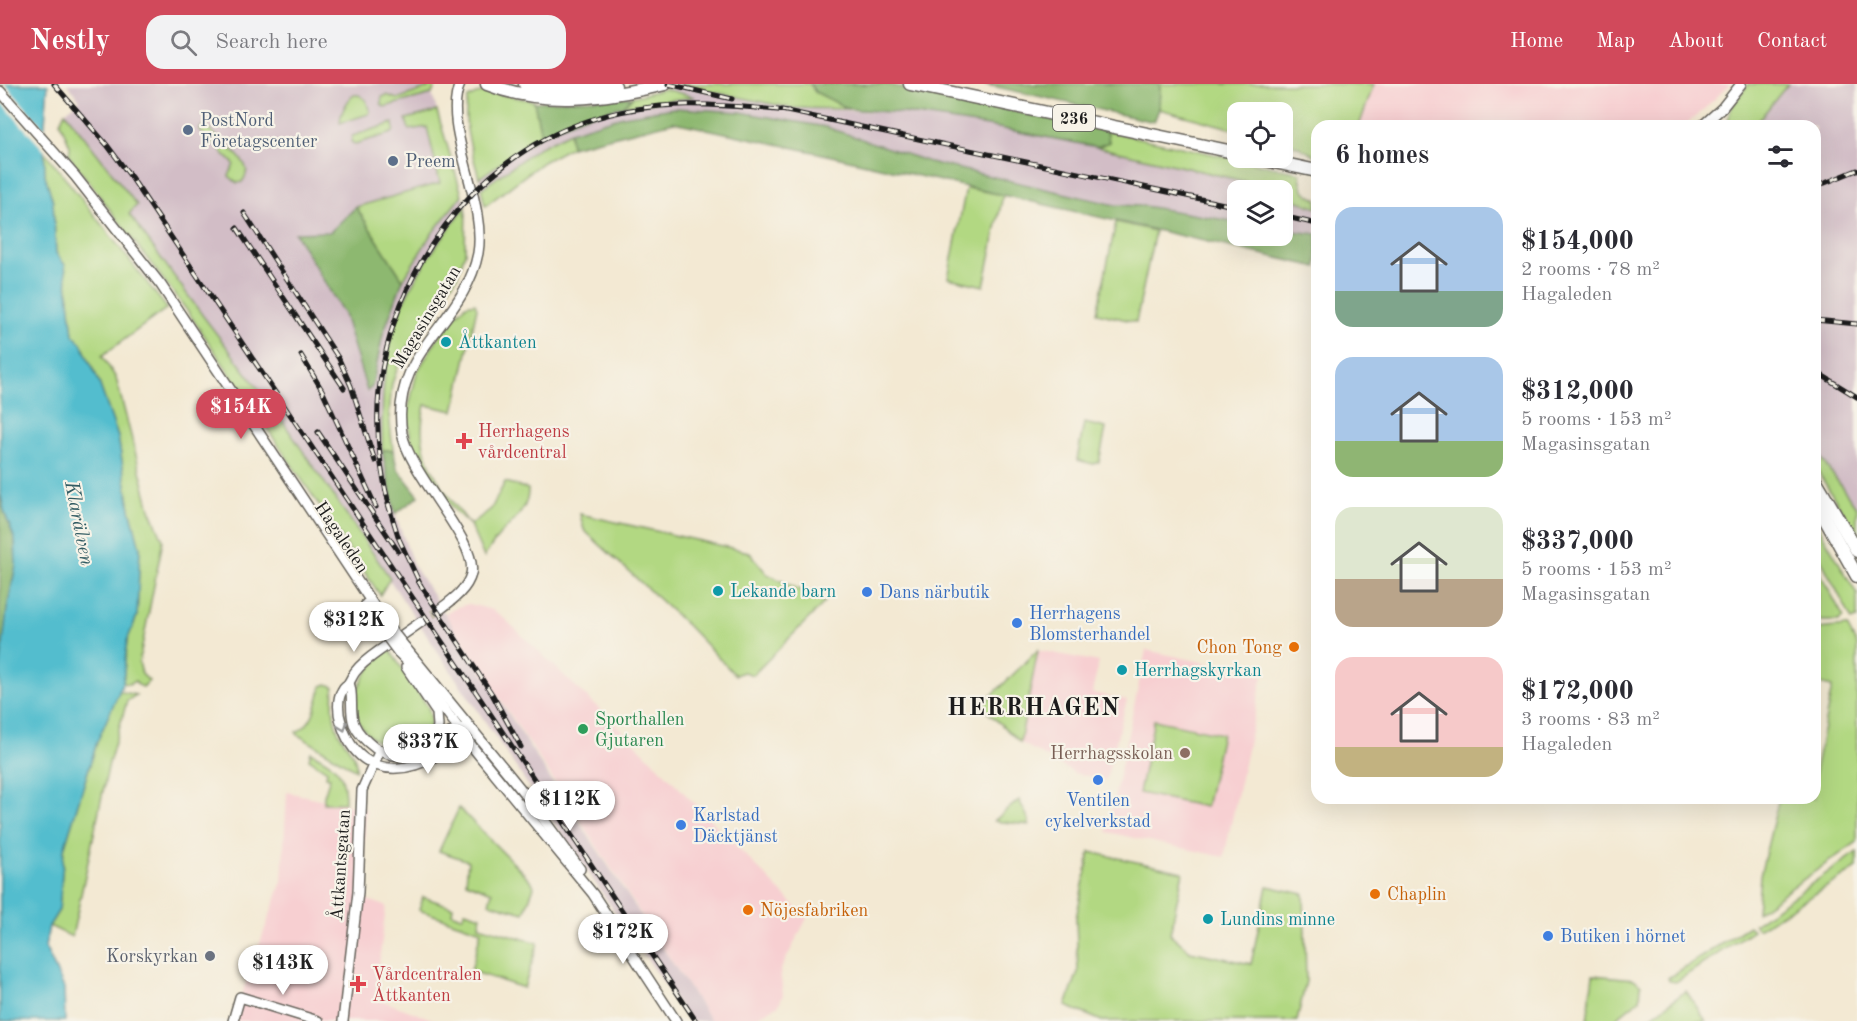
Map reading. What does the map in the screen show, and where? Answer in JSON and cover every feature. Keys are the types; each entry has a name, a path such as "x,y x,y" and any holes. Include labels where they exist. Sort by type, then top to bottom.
{"main road":[{"path":"487,84 526,96 553,98 621,93 664,84"},
{"path":"525,84 567,88 631,84"},
{"name":"236","path":"910,84 1227,151"},
{"name":"236","path":"947,84 1227,145"},
{"path":"1293,159 1311,163"},
{"path":"1293,166 1311,170"},
{"path":"1821,489 1857,551"},
{"path":"1821,512 1857,576"}],"street":[{"name":"Magasinsgatan","path":"439,610 466,584 472,571 472,560 460,535 408,454 402,432 401,417 405,387 414,361 466,290 478,252 478,214 454,108 460,84"},
{"path":"1709,120 1722,108 1741,84"},
{"name":"Hagaleden","path":"0,91 75,176 126,241 381,623 464,730 528,798 586,878 593,894"},
{"path":"401,636 421,622"},
{"path":"386,646 364,662 342,689 339,698 339,717 344,731 351,744 362,756 386,768 408,768 450,748 464,730"},
{"path":"401,649 436,713 438,726 434,743"},
{"path":"349,683 352,691 352,716 355,726 362,736 380,750 392,754 416,753 450,732 464,730"},
{"name":"Hagaleden","path":"464,730 474,749 593,894 676,1021"},
{"path":"450,748 474,749"},
{"name":"Åttkantsgatan","path":"343,1021 358,892 362,790 380,750"},
{"path":"233,1021 240,997 318,1021"}],"shaded area":[{"path":"67,84 436,84 432,94 437,111 406,120 427,126 440,183 356,207 330,232 295,234 344,314 366,390 372,386 383,334 403,280 430,236 462,195 466,206 438,243 394,326 384,370 382,450 395,514 413,564 550,778 711,1021 690,1021 274,409 129,213 137,205 65,112 80,100"},
{"path":"1374,84 1730,84 1691,120 1361,120"},
{"path":"1788,84 1857,84 1857,508 1821,458 1821,120 1759,120"},
{"path":"679,85 792,108 903,113 988,126 1097,147 1237,180 1227,180 1227,220 1144,206 1115,205 929,162 826,127 740,112 674,108 623,116 570,132 538,148 481,189 479,178 541,135 583,117 623,106 692,97 665,89"},
{"path":"1293,199 1311,206 1311,233 1293,231"},
{"path":"469,604 493,610 505,619 635,743 807,918 780,971 783,994 779,1005 751,1020 711,1021 445,614 457,607"},
{"path":"1038,650 1099,662 1092,693 1127,700 1106,780 1074,773 1020,742"},
{"name":"Herrhagsskolan","path":"1146,650 1263,675 1224,857 1107,832"},
{"path":"287,792 366,809 361,898 386,906 375,998 437,1021 236,1021 241,996 282,881"}],"green space":[{"path":"428,84 436,84 432,94 384,107 381,103 382,97 387,95 397,99 428,88"},
{"path":"810,84 815,92 849,109 792,108 679,85"},
{"path":"810,84 885,84 1107,131 1109,142 1097,147 988,126 903,113 849,109 815,92"},
{"path":"983,84 1160,84 1159,109 1154,122"},
{"path":"1160,84 1374,84 1361,120 1311,120 1311,154 1293,145 1293,102 1227,102 1227,127 1159,109"},
{"path":"1748,84 1788,84 1759,120 1728,120 1731,108"},
{"path":"665,89 694,97 623,106 632,97"},
{"path":"488,92 534,101 541,135 479,178 469,139 466,108 468,98"},
{"path":"354,95 359,95 366,100 369,114 340,123 344,108"},
{"path":"632,97 623,106 583,117 541,135 534,102"},
{"path":"674,108 740,112 826,127 929,162 1115,205 1144,206 1227,220 1227,246 1293,246 1293,231 1311,233 1311,266 674,122 571,147 570,132 623,116"},
{"path":"437,111 462,195 430,236 403,280 356,207 440,183 427,127 409,130 406,119"},
{"path":"65,112 137,205 129,214 274,409 390,578 380,595 188,312 69,156 70,146 60,122"},
{"path":"393,123 392,133 355,144 351,142 352,136"},
{"path":"204,125 244,163 247,172 242,182 237,183 229,176 234,164 199,130"},
{"path":"1107,131 1227,157 1227,168 1277,168 1300,173 1301,183 1311,196 1311,206 1293,199 1293,180 1239,180 1097,147 1109,142"},
{"path":"570,132 571,147 543,162 485,206 481,189 538,148"},
{"path":"44,151 167,308 102,356 116,378 150,509 163,540 139,662 142,674 149,681 143,687 135,681 129,684 123,683 127,640 137,616 140,548 130,509 118,437 97,377 81,343 73,335 65,265 56,253 53,202 45,176"},
{"path":"966,188 1003,195 984,286 948,278"},
{"path":"466,206 465,253 457,277 415,335 400,361 392,384 389,415 393,450 382,450 385,373 394,327 415,279"},
{"path":"356,207 403,280 383,334 372,387 367,391 344,314 295,233 330,232"},
{"path":"1116,222 1155,231 1136,322 1097,313"},
{"path":"475,303 477,308 454,411 425,405 422,423 426,456 432,470 470,525 455,511 426,475 412,448 407,414 417,372 437,339 466,305"},
{"path":"1084,423 1106,428 1099,462 1093,464 1077,460"},
{"path":"382,450 393,450 397,468 419,496 395,514"},
{"path":"1821,458 1857,508 1857,535 1821,477"},
{"path":"505,482 528,489 526,504 484,557 470,525 491,509"},
{"path":"0,491 4,511 15,540 16,565 7,609 0,670"},
{"path":"580,514 749,552 767,574 825,602 753,675 744,672 735,675 688,626 584,530"},
{"path":"1821,531 1857,594 1857,618 1852,620 1821,560"},
{"path":"1821,575 1843,616 1839,621 1821,621"},
{"path":"1847,626 1857,645 1857,842 1757,912 1760,876 1778,804 1821,804 1821,741 1832,687 1821,684 1821,629"},
{"path":"389,649 428,707 430,716 429,731 425,738 405,748 385,745 370,736 361,725 356,713 355,702 363,679"},
{"path":"1038,650 1020,742 981,706"},
{"path":"327,684 334,687 333,709 336,725 353,754 356,770 296,732 311,719 322,686"},
{"path":"119,691 136,695 127,701 109,763 72,937 49,926 59,910 64,849 97,742"},
{"path":"1154,720 1222,734 1206,807 1139,793"},
{"path":"311,752 338,771 345,792 345,803 324,803 330,777 326,776 327,771 309,759"},
{"path":"1019,800 1029,825 994,821"},
{"path":"459,808 532,882 534,887 524,913 489,903 492,892 466,882 468,861 439,851"},
{"path":"1090,852 1183,872 1170,934 1190,951 1251,964 1267,886 1304,894 1306,981 1297,1021 1102,1021 1066,1006 1078,972 1076,918"},
{"path":"1857,852 1857,868 1758,929 1754,924"},
{"path":"423,897 453,907 452,913 462,917 465,911 481,916 479,926 538,943 524,988 471,971 481,931 419,910"},
{"path":"1749,926 1753,930 1676,982 1670,981 1668,978"},
{"path":"1593,975 1634,979 1641,985 1640,999 1613,1021 1587,1021"},
{"path":"1686,991 1706,1021 1645,1021"}],"water":[{"name":"Klarälven","path":"0,84 48,84 44,137 45,175 53,202 56,253 65,265 73,335 81,343 97,377 118,437 130,509 140,548 137,616 127,641 123,683 97,742 64,849 59,910 49,926 45,947 64,988 65,1021 0,1021 0,670 7,609 16,565 15,540 4,511 0,491"}],"pier":[{"path":"0,84 5,84 47,132 48,155 0,101"}],"tunnel":[{"path":"421,622 439,610"}],"railway":[{"path":"54,84 107,145 131,177 696,1021"},
{"path":"668,84 732,99"},
{"path":"391,512 381,467 378,437 379,391 387,347 401,304 420,264 445,226 474,192 508,163 546,139 587,121 612,114 637,109 687,105 737,106 789,111"},
{"path":"782,110 1227,205"},
{"path":"1821,185 1857,170"},
{"path":"244,213 339,359 351,386 375,461"},
{"path":"1293,219 1311,223"},
{"path":"237,228 344,388"},
{"path":"1821,321 1857,324"},
{"path":"301,355 322,390 376,507"},
{"path":"1821,375 1857,397"},
{"path":"318,432 398,551"},
{"path":"388,504 399,539 422,588"},
{"path":"418,581 492,694 521,747"}],"place":[{"name":"PostNord Företagscenter","path":"188,130"},
{"name":"Preem","path":"393,161"},
{"name":"Åttkanten","path":"446,342"},
{"name":"Herrhagens vårdcentral","path":"464,441"},
{"name":"Lekande barn","path":"718,591"},
{"name":"Dans närbutik","path":"867,592"},
{"name":"Herrhagens Blomsterhandel","path":"1017,623"},
{"name":"Chon Tong","path":"1294,647"},
{"name":"Herrhagskyrkan","path":"1122,670"},
{"name":"Sporthallen Gjutaren","path":"583,729"},
{"name":"Herrhagsskolan","path":"1185,753"},
{"name":"Ventilen cykelverkstad","path":"1098,780"},
{"name":"Karlstad Däcktjänst","path":"681,825"},
{"name":"Chaplin","path":"1375,894"},
{"name":"Nöjesfabriken","path":"748,910"},
{"name":"Lundins minne","path":"1208,919"},
{"name":"Butiken i hörnet","path":"1548,936"},
{"name":"Korskyrkan","path":"210,956"},
{"name":"Vårdcentralen Åttkanten","path":"358,984"}],"district":[{"name":"HERRHAGEN","path":"1034,707"}]}
